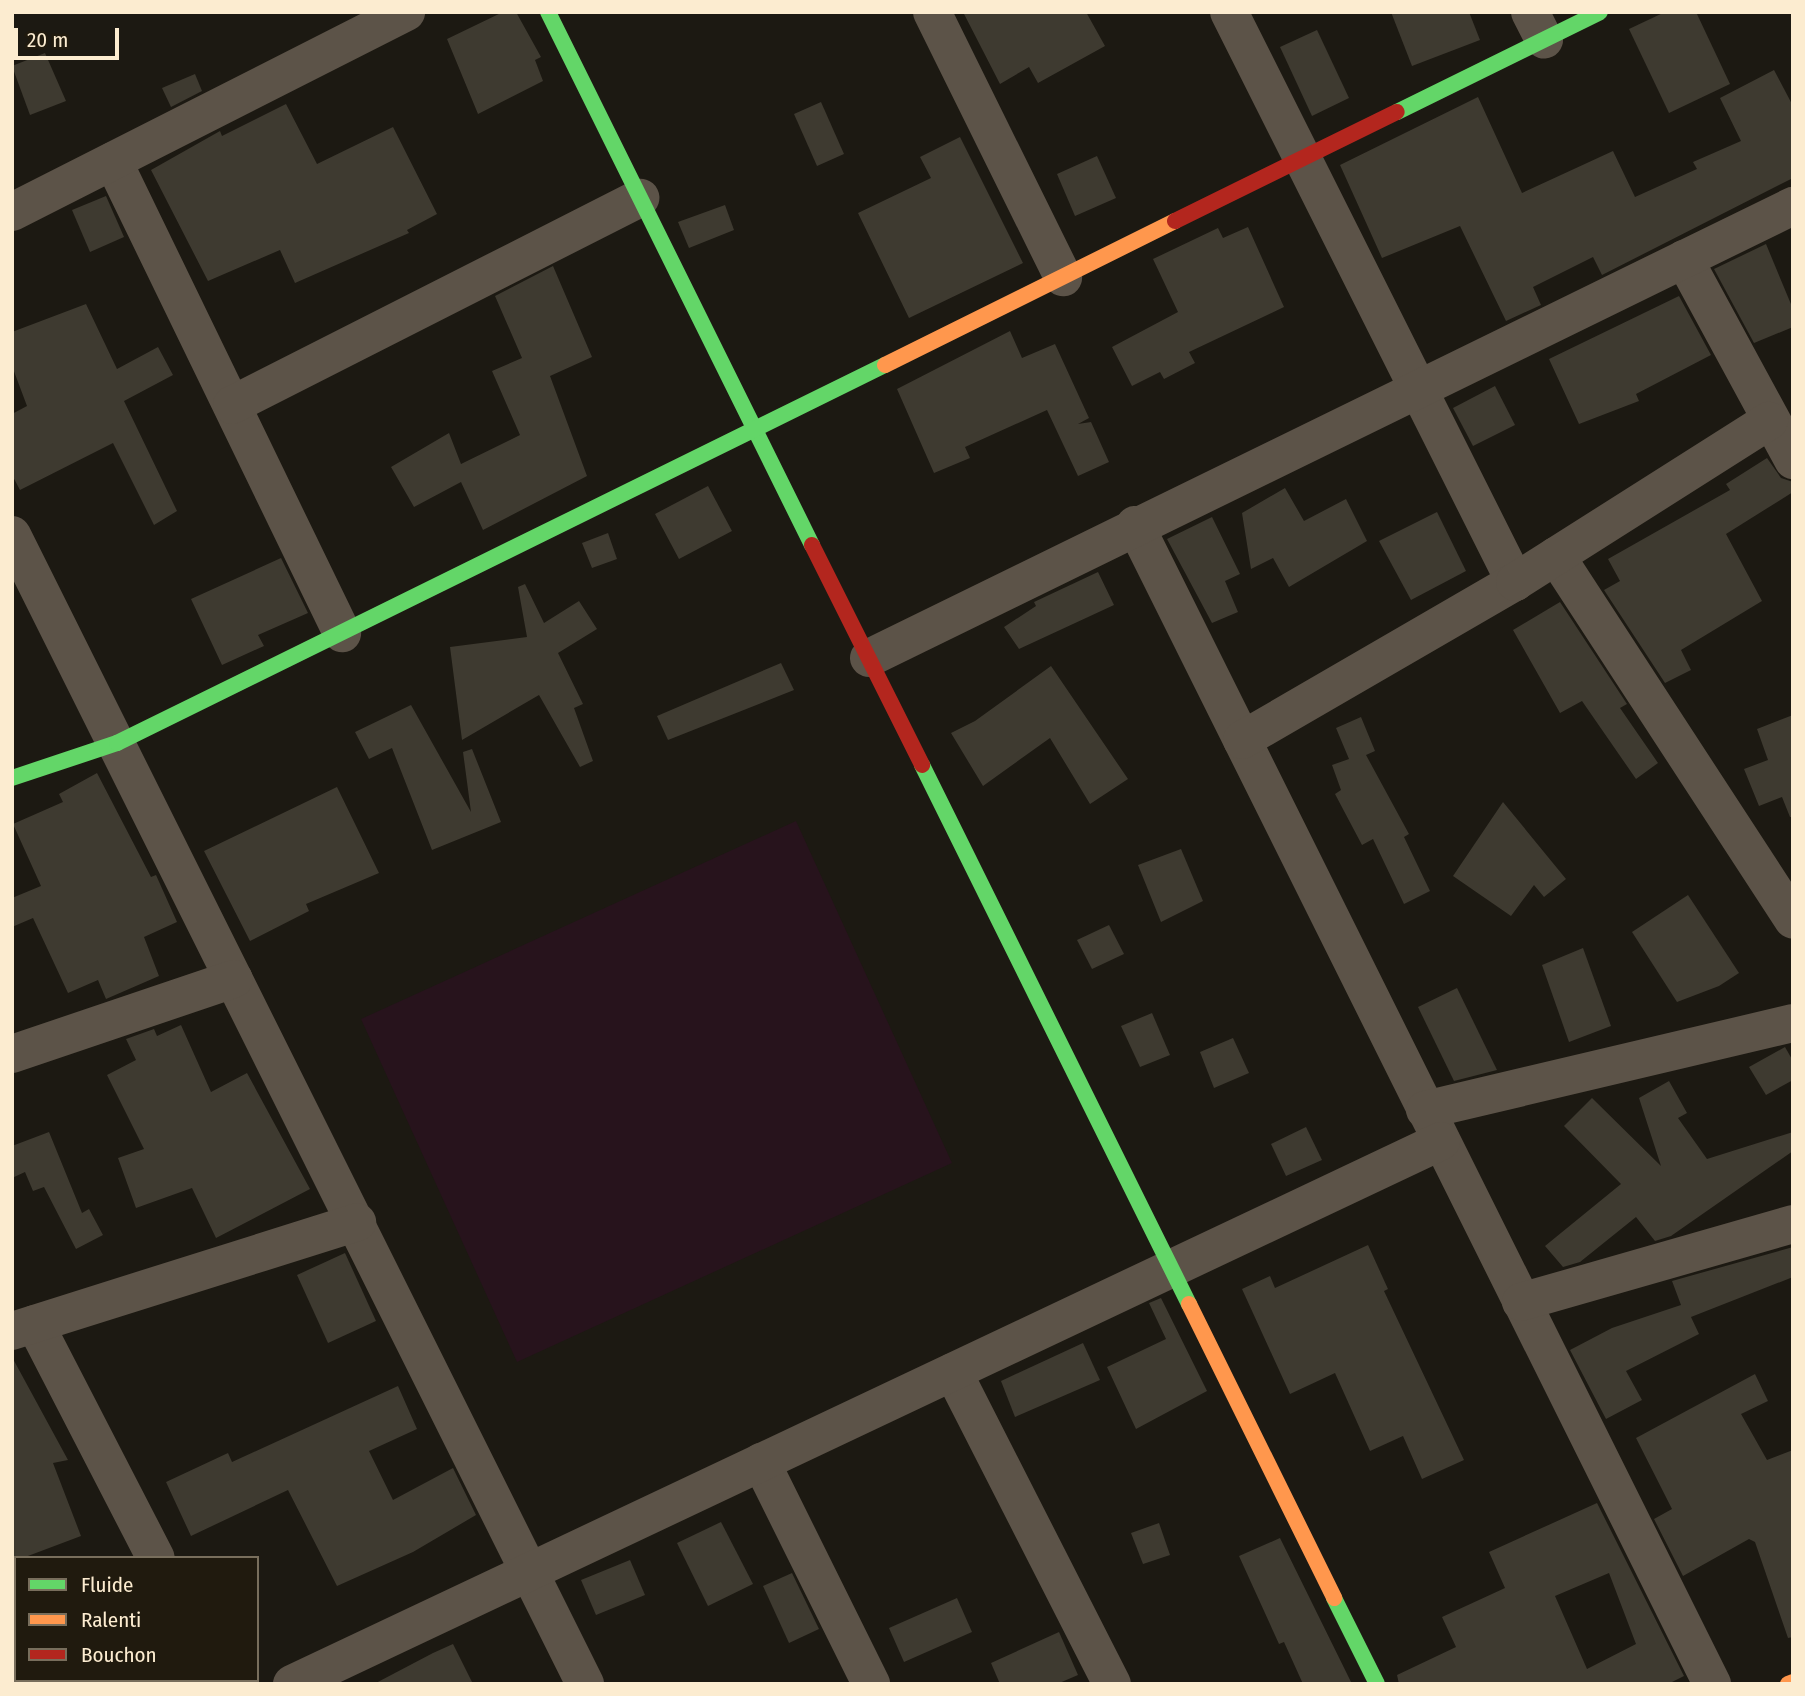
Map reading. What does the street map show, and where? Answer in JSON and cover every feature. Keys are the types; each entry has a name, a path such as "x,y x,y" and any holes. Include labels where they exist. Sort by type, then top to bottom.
{"street":[{"path":"12,212 406,12"},
{"path":"548,12 1377,1684"},
{"path":"932,12 1063,277"},
{"path":"1229,12 1515,582"},
{"path":"12,778 117,743 342,633 1303,159 1537,26 1600,12"},
{"path":"113,161 342,633"},
{"path":"232,405 640,198"},
{"path":"869,658 1135,525 1793,206"},
{"path":"1684,259 1769,421 1793,460"},
{"path":"1242,740 1515,582 1769,421"},
{"path":"1135,525 1712,1684"},
{"path":"12,535 532,1570 585,1684"},
{"path":"1556,556 1793,919"},
{"path":"12,1054 234,979"},
{"path":"292,1684 1171,1268 1433,1126 1793,1023"},
{"path":"155,1556 23,1327 357,1222"},
{"path":"1521,1301 1793,1224"},
{"path":"953,1372 1112,1684"},
{"path":"761,1462 871,1684"}],"shaded area":[{"path":"796,821 952,1163 517,1362 361,1019"}],"building":[{"path":"503,12 516,12 541,57 535,60 543,81 478,114 447,39"},
{"path":"963,12 1086,12 1105,46 1038,83 1029,67 1000,84"},
{"path":"1391,12 1469,12 1480,40 1412,66"},
{"path":"1665,12 1696,12 1730,84 1669,113 1629,29"},
{"path":"1317,30 1349,98 1312,116 1280,47"},
{"path":"45,53 66,101 30,115 12,66"},
{"path":"1774,70 1793,106 1793,178 1602,275 1593,257 1533,287 1541,305 1506,321 1460,226 1382,258 1340,165 1478,97 1522,193 1613,151 1635,197 1697,169 1693,162 1741,141 1720,98"},
{"path":"195,74 202,91 171,107 162,88"},
{"path":"821,102 844,154 817,166 794,114"},
{"path":"286,104 317,164 393,127 437,214 407,230 409,233 295,283 280,250 208,281 151,170 220,131 222,136"},
{"path":"960,137 1023,263 909,318 858,213 931,178 920,157"},
{"path":"1097,156 1116,198 1075,216 1057,174"},
{"path":"106,196 124,237 90,252 72,210"},
{"path":"725,205 734,230 689,248 678,222"},
{"path":"1248,227 1284,307 1189,352 1195,363 1164,379 1160,372 1132,386 1112,347 1178,312 1153,259 1218,228 1223,238"},
{"path":"1766,244 1793,309 1793,327 1754,343 1714,269"},
{"path":"553,266 592,357 550,376 587,476 483,530 461,482 414,507 391,467 449,433 461,464 520,435 492,371 522,358 495,296"},
{"path":"1679,296 1711,355 1636,394 1639,401 1579,424 1549,359"},
{"path":"86,304 117,369 158,347 173,375 124,401 177,511 154,525 113,443 20,490 12,475 12,414 27,406 12,366 12,332"},
{"path":"1010,331 1022,358 1055,344 1089,418 1078,424 1091,422 1109,462 1078,476 1047,410 965,447 970,458 934,473 897,389"},
{"path":"1495,386 1515,425 1473,446 1453,408"},
{"path":"1767,458 1781,478 1793,482 1793,492 1726,534 1762,601 1681,650 1691,670 1665,683 1604,590 1620,581 1608,559 1730,490 1726,484"},
{"path":"708,486 732,531 679,559 655,514"},
{"path":"1285,488 1304,521 1346,499 1367,541 1289,587 1273,558 1251,569 1242,513"},
{"path":"1437,512 1466,571 1411,600 1379,541"},
{"path":"1212,517 1240,574 1225,581 1238,612 1212,623 1167,539"},
{"path":"608,533 617,559 592,568 582,543"},
{"path":"281,558 308,613 258,635 264,646 222,665 191,599"},
{"path":"1098,572 1114,605 1019,649 1004,627 1036,606 1034,602"},
{"path":"525,584 544,623 579,601 597,629 558,653 583,704 574,708 593,761 580,767 539,695 462,740 450,647 527,637 518,587"},
{"path":"1560,602 1627,704 1620,708 1658,763 1636,779 1582,701 1560,713 1513,630"},
{"path":"781,663 794,690 668,740 657,716"},
{"path":"1051,666 1128,779 1090,804 1050,738 983,786 951,733 975,721"},
{"path":"411,705 471,812 463,752 472,749 501,822 432,850 392,748 369,759 355,732"},
{"path":"1793,715 1793,817 1790,817 1782,797 1759,806 1744,769 1768,760 1757,729"},
{"path":"1361,717 1375,751 1366,755 1409,834 1404,837 1430,891 1404,904 1373,839 1362,845 1335,794 1341,790 1332,765 1349,759 1336,728"},
{"path":"97,773 151,877 156,875 177,922 144,937 159,976 106,999 98,980 68,993 33,918 12,927 12,898 41,886 13,824 63,802 59,794"},
{"path":"337,787 379,873 306,904 309,911 250,941 204,851"},
{"path":"1503,802 1566,879 1544,897 1534,885 1511,916 1453,876"},
{"path":"1181,849 1203,901 1161,922 1138,865"},
{"path":"1688,895 1739,973 1719,986 1677,1002 1632,932"},
{"path":"1109,925 1124,954 1092,969 1077,940"},
{"path":"1583,948 1611,1026 1569,1042 1542,965"},
{"path":"1457,988 1497,1070 1454,1081 1418,1007"},
{"path":"1152,1013 1170,1055 1140,1067 1121,1026"},
{"path":"181,1025 211,1092 247,1073 310,1189 216,1238 192,1188 136,1208 118,1158 144,1149 107,1075 136,1060 126,1039 154,1029 157,1036"},
{"path":"1233,1038 1249,1073 1214,1088 1200,1052"},
{"path":"1785,1047 1793,1061 1793,1080 1766,1095 1749,1067"},
{"path":"1669,1081 1687,1113 1678,1118 1707,1159 1793,1132 1793,1151 1671,1236 1655,1241 1636,1217 1580,1262 1563,1267 1545,1246 1621,1184 1564,1126 1592,1098 1661,1166 1639,1098"},
{"path":"1306,1127 1322,1160 1286,1176 1271,1144"},
{"path":"49,1132 82,1213 89,1209 103,1235 76,1249 44,1187 33,1191 25,1172 12,1178 12,1146"},
{"path":"1368,1245 1388,1289 1384,1291 1464,1460 1422,1479 1403,1436 1370,1451 1335,1373 1290,1394 1242,1289 1270,1276 1275,1288"},
{"path":"1793,1247 1793,1277 1691,1317 1699,1334 1626,1371 1642,1400 1606,1419 1570,1350 1612,1328 1681,1305 1672,1281"},
{"path":"345,1253 376,1321 328,1343 297,1275"},
{"path":"1161,1298 1207,1391 1136,1429 1107,1367 1166,1339 1149,1303"},
{"path":"1083,1343 1100,1380 1015,1417 1001,1381"},
{"path":"12,1357 68,1460 53,1463 81,1536 28,1556 14,1556 12,1562"},
{"path":"1755,1374 1768,1401 1741,1414 1767,1460 1793,1450 1793,1637 1788,1638 1755,1542 1749,1539 1683,1576 1654,1519 1672,1509 1636,1438"},
{"path":"398,1386 417,1429 369,1451 393,1500 453,1468 476,1515 413,1552 337,1586 288,1490 191,1536 166,1482 228,1453 232,1462"},
{"path":"1597,1503 1684,1676 1668,1684 1399,1684 1397,1675 1456,1647 1442,1617 1505,1588 1489,1552","holes":["1609,1573 1636,1644 1587,1669 1555,1596"]},
{"path":"721,1522 753,1584 708,1606 677,1543"},
{"path":"1159,1523 1170,1555 1143,1564 1131,1533"},
{"path":"1280,1538 1352,1684 1303,1684 1284,1642 1279,1644 1239,1556"},
{"path":"630,1560 645,1595 596,1615 581,1580"},
{"path":"792,1573 819,1629 789,1643 763,1586"},
{"path":"957,1598 972,1632 904,1662 889,1628"},
{"path":"1059,1632 1078,1675 1057,1684 1000,1684 991,1663"},
{"path":"453,1644 473,1684 374,1684 433,1653"}],"traffic: fast":[{"path":"548,12 812,545"},
{"path":"1397,112 1600,12"},
{"path":"12,778 117,743 885,365"},
{"path":"922,765 1189,1304"},
{"path":"1334,1598 1377,1684"}],"traffic: slow":[{"path":"885,365 1175,221"},
{"path":"1189,1304 1334,1598"},
{"path":"1788,1684 1793,1682"}],"traffic: jam":[{"path":"1175,221 1397,112"},
{"path":"812,545 922,765"}]}
